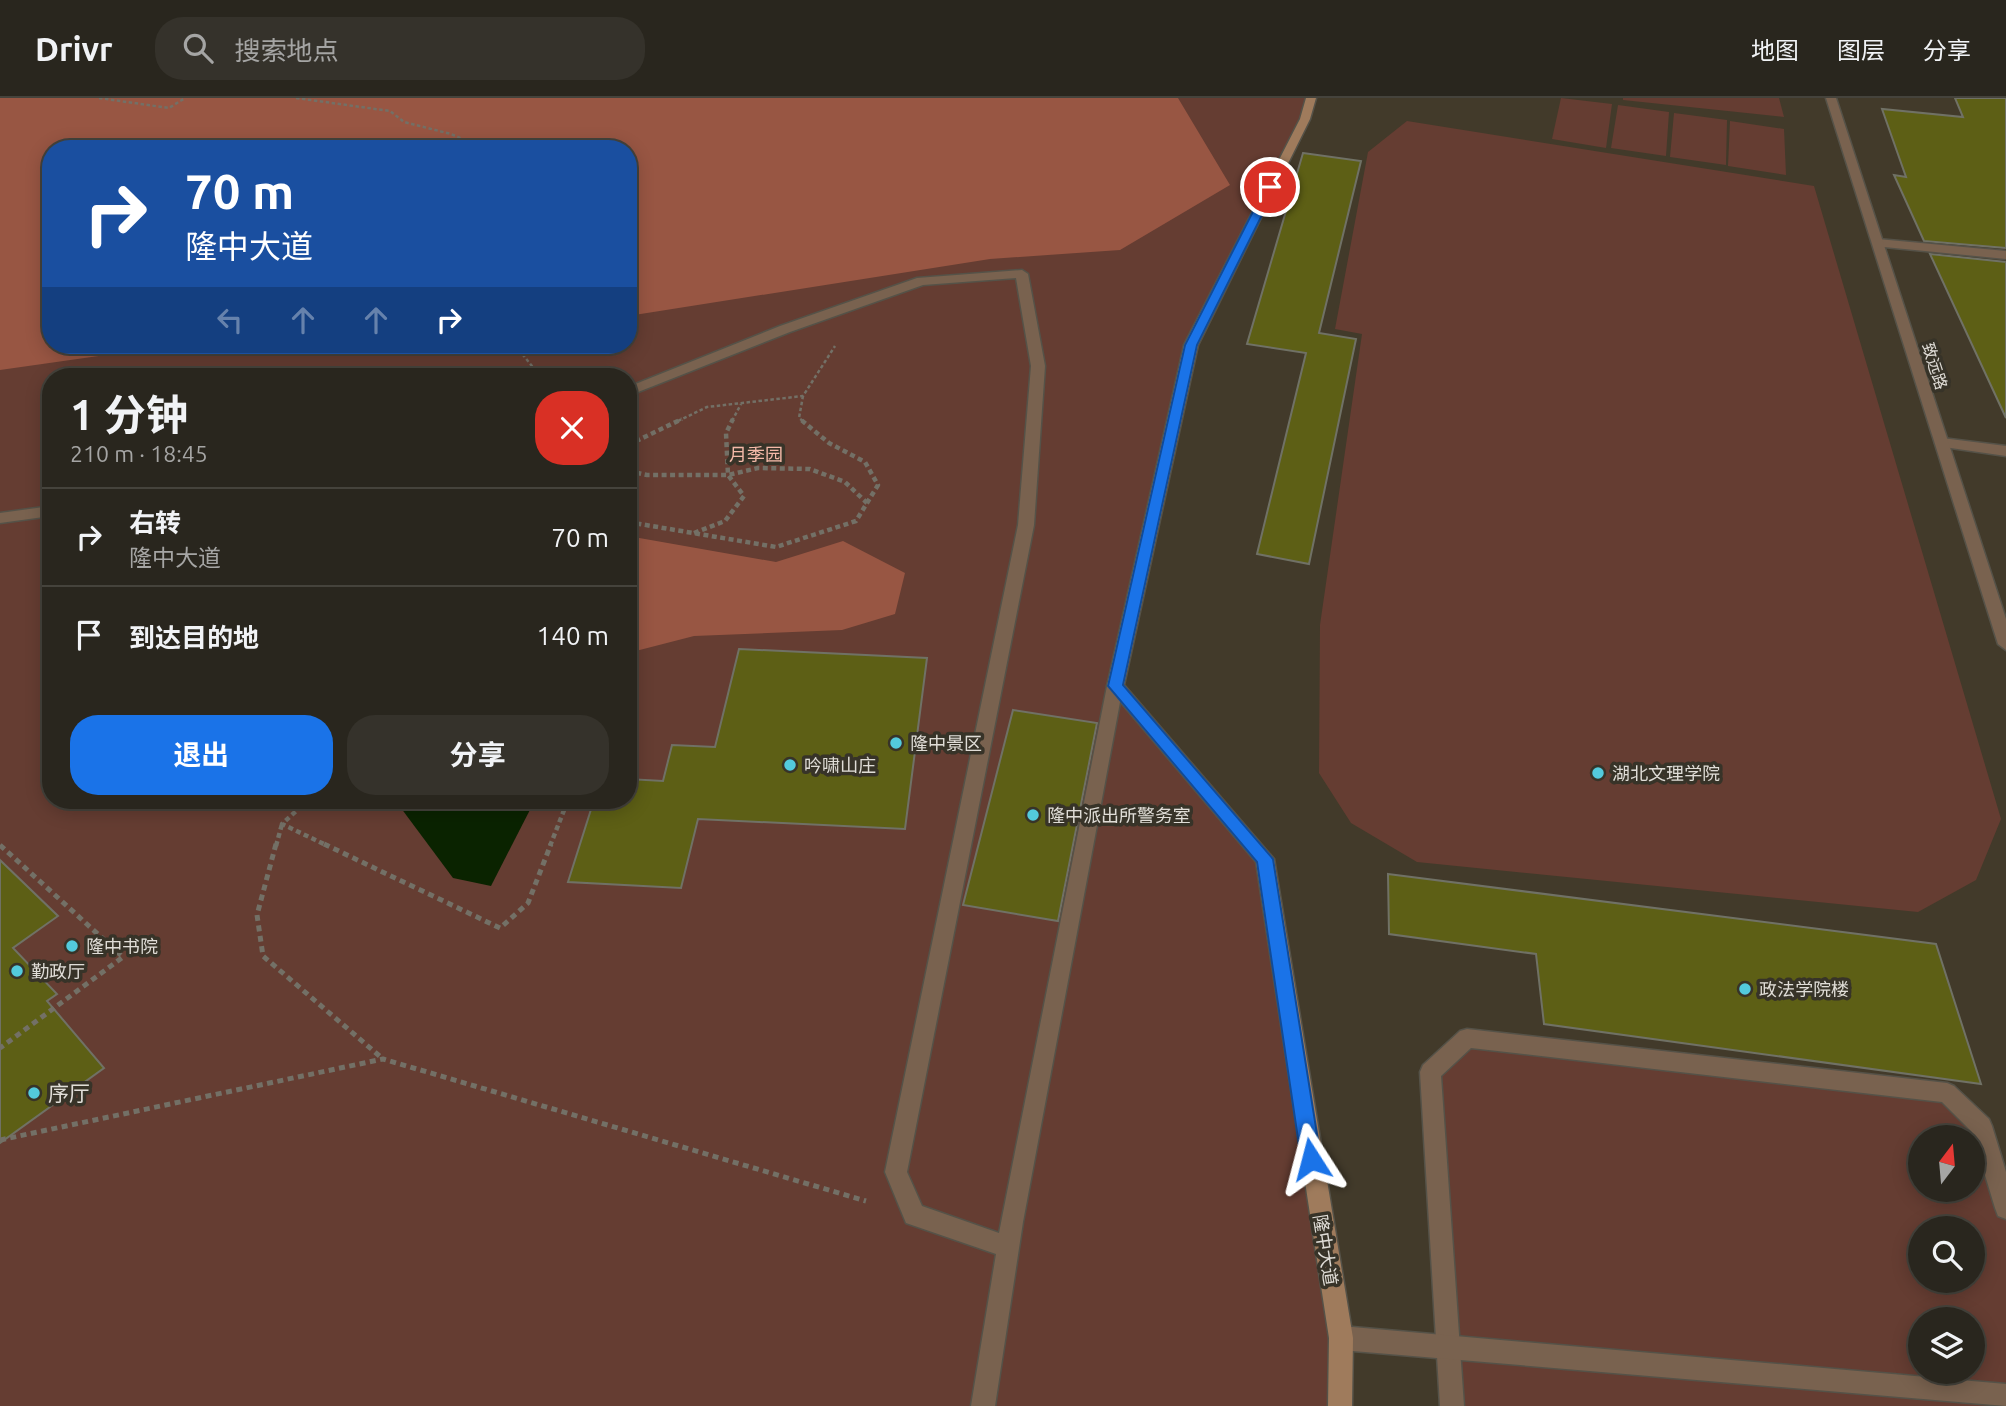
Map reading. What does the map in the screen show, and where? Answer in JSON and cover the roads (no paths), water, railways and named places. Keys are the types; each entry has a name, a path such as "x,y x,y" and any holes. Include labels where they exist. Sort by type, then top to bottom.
{"main road":[{"path":"1115,686 1191,345 1305,119 1311,98"},
{"name":"隆中大道","path":"1115,686 1265,859 1340,1338 1340,1406"}],"street":[{"name":"致远路","path":"1831,98 2006,644"},
{"path":"1878,243 2006,255"},
{"path":"637,388 785,329 921,281 1022,274 1038,366 1026,525 896,1172 914,1215 1008,1247"},
{"path":"1942,443 2006,451"},
{"path":"0,518 42,512"},
{"path":"983,1406 1008,1247 1115,686"},
{"path":"1452,1406 1430,1072 1467,1038 1947,1093 1981,1126 2006,1208"},
{"path":"1340,1338 1447,1345 2006,1395"}],"place":[{"name":"隆中景区","path":"896,743"},
{"name":"吟啸山庄","path":"790,765"},
{"name":"湖北文理学院","path":"1598,773"},
{"name":"隆中派出所警务室","path":"1033,815"},
{"name":"隆中书院","path":"72,946"},
{"name":"勤政厅","path":"17,971"},
{"name":"政法学院楼","path":"1745,989"},
{"name":"序厅","path":"34,1093"}],"park label":[{"name":"月季园","path":"756,454"}]}
